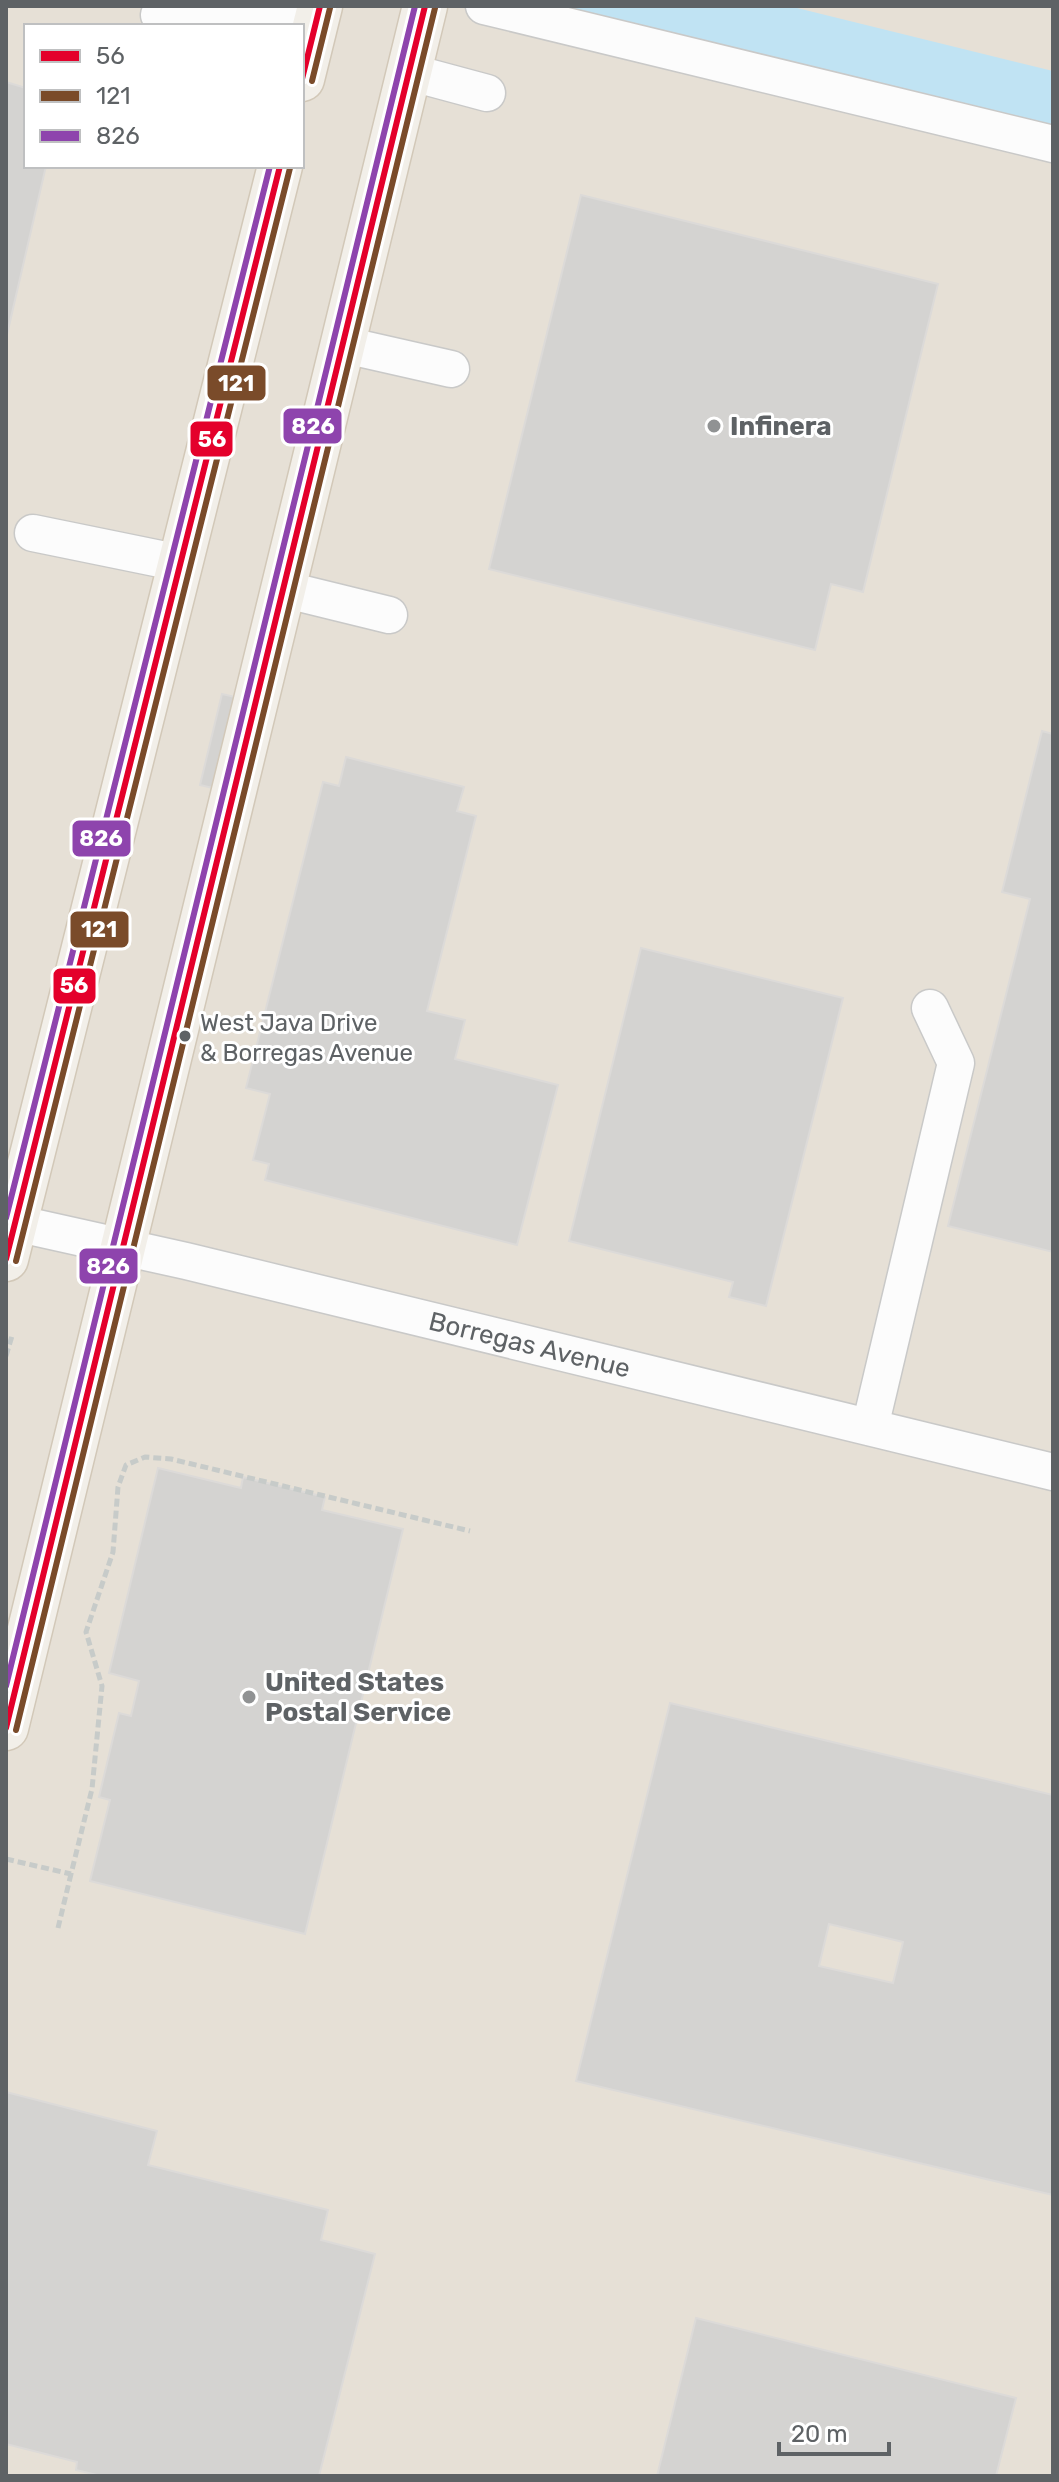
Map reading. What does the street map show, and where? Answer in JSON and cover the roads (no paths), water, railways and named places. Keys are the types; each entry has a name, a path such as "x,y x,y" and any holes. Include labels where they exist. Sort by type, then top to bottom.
{"main road":[{"path":"6,1728 121,1246 345,345 425,6"},
{"path":"304,71 318,16"},
{"path":"9,1235 279,168"}],"street":[{"path":"484,6 1053,144"},
{"path":"159,15 318,16"},
{"path":"409,72 487,93"},
{"path":"345,345 451,369"},
{"path":"33,533 180,563"},
{"path":"283,589 389,615"},
{"path":"870,1427 956,1063 930,1008"},
{"name":"Borregas Avenue","path":"9,1235 121,1246 1053,1472"}],"water":[{"path":"545,6 789,6 1053,71 1053,125"}],"place":[{"name":"Infinera","path":"714,426"},
{"name":"West Java Drive & Borregas Avenue","path":"185,1036"},
{"name":"United States Postal Service","path":"249,1697"}]}
